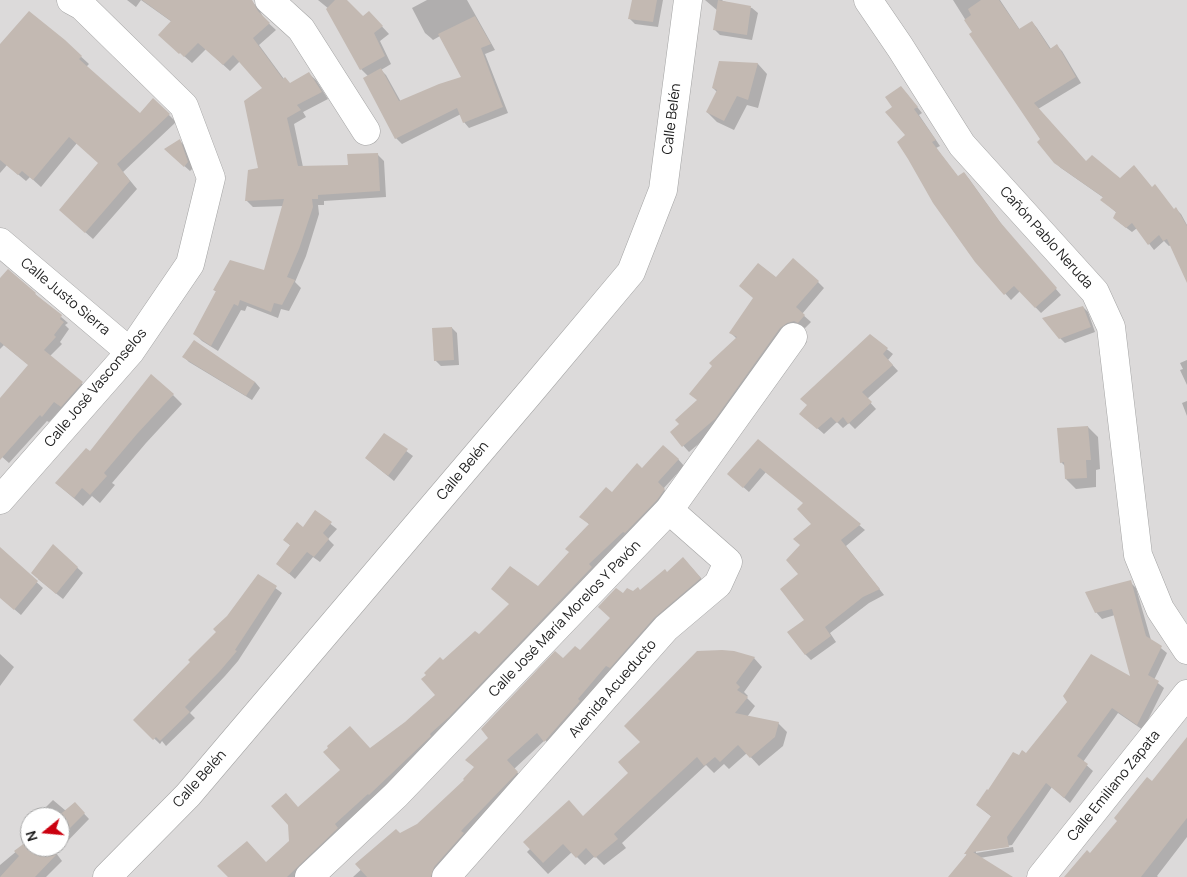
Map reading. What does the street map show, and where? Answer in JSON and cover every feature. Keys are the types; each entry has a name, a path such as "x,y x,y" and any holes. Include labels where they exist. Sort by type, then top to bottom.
{"street":[{"name":"Calle José Vasconselos","path":"0,500 130,352 190,264 211,178 184,106 82,6 71,0"},
{"path":"269,0 301,29 366,131"},
{"name":"Calle Belén","path":"107,877 188,795 631,272 663,190 688,0"},
{"name":"Cañón Pablo Neruda","path":"868,0 962,145 1095,292 1111,327 1138,555 1160,608 1187,650"},
{"name":"Calle Justo Sierra","path":"0,242 130,352"},
{"name":"Calle José María Morelos Y Pavón","path":"309,877 396,795 669,510 793,337"},
{"name":"Avenida Acueducto","path":"446,877 666,628 718,584 728,562 669,510"},
{"name":"Calle Emiliano Zapata","path":"1041,877 1187,694"}],"shaded area":[{"path":"0,0 1187,0 1187,877 0,877"}],"building":[{"path":"142,0 252,0 258,11 270,23 253,38 283,79 285,77 290,83 309,72 322,92 297,105 301,110 287,118 298,166 348,165 347,154 378,153 380,191 318,195 318,199 312,199 313,207 287,277 295,280 282,305 274,303 271,312 240,300 238,306 234,304 211,346 193,334 216,291 213,290 230,260 264,270 284,199 245,201 248,170 258,168 244,101 262,88 233,55 223,65 198,43 184,57 179,54 158,35 171,21"},
{"path":"335,0 347,0 363,16 369,11 383,26 374,33 385,56 360,70 326,9"},
{"path":"632,0 657,0 653,22 628,19"},
{"path":"718,0 751,6 747,35 713,30"},
{"path":"981,0 999,0 1019,29 1032,21 1050,49 1057,44 1076,77 1034,103 1086,161 1092,155 1120,178 1134,165 1152,187 1155,184 1174,209 1176,207 1187,226 1187,283 1167,239 1163,241 1159,235 1148,245 1132,223 1126,228 1113,218 1116,212 1100,200 1103,197 1054,163 1037,142 1040,139 969,34 972,32 964,20 971,15 968,9"},
{"path":"29,11 65,40 82,56 79,59 140,113 153,98 170,114 117,164 130,181 85,233 59,210 98,163 69,137 33,180 22,171 18,175 0,160 0,44"},
{"path":"475,16 491,44 481,48 503,107 463,123 457,108 395,139 363,78 381,68 399,101 461,77 438,34"},
{"path":"719,61 758,63 748,100 737,96 724,121 706,112 717,90 712,88"},
{"path":"901,86 918,107 914,109 936,140 932,142 958,176 964,172 1000,222 1057,288 1035,308 1014,286 1004,295 975,262 933,203 897,142 905,135 885,112 892,107 885,97"},
{"path":"180,139 188,162 184,167 164,149"},
{"path":"793,258 819,281 796,307 805,315 798,323 794,321 780,328 715,419 682,447 670,432 679,424 675,420 697,400 689,394 712,366 709,363 737,337 729,333 753,298 739,286 758,263 776,277"},
{"path":"8,269 35,294 62,315 60,319 64,322 54,335 56,337 44,350 83,382 61,407 54,402 42,417 40,415 0,460 0,398 28,365 0,342 0,278"},
{"path":"1083,306 1091,327 1059,339 1042,318"},
{"path":"452,327 454,360 434,361 432,328"},
{"path":"870,334 888,348 883,354 893,365 862,392 872,402 848,424 843,417 837,423 831,417 817,429 799,414 807,405 800,399"},
{"path":"194,340 255,382 246,396 182,357"},
{"path":"151,374 174,394 104,473 107,476 90,495 82,488 74,498 55,483 86,448 90,451"},
{"path":"1088,426 1091,460 1086,460 1087,478 1065,479 1064,462 1060,463 1057,428"},
{"path":"384,433 408,449 388,476 365,458"},
{"path":"758,439 861,524 841,540 880,589 863,597 825,627 831,636 805,655 787,632 804,620 780,589 798,574 786,560 800,545 793,539 811,524 797,509 803,503 760,468 743,488 727,474"},
{"path":"663,445 679,459 658,482 665,489 657,500 625,533 623,532 589,564 592,567 449,717 430,734 431,736 369,795 335,824 338,828 287,877 228,877 217,866 247,841 266,862 289,841 288,825 271,806 286,793 298,807 340,770 323,752 328,748 327,746 350,726 370,748 405,722 435,695 421,679 426,675 424,673 440,657 443,660 475,631 479,634 509,604 491,589 510,566 538,586 569,552 565,549 589,524 579,517 606,487 612,492 637,463 642,468"},
{"path":"315,510 332,522 323,533 329,539 314,557 307,552 289,574 276,564 290,545 283,540 297,522 303,527"},
{"path":"53,544 78,567 56,594 31,573"},
{"path":"0,547 38,581 14,610 0,598"},
{"path":"683,557 701,578 654,618 610,668 606,666 578,699 580,701 544,742 537,733 507,760 518,772 461,831 464,833 434,867 431,877 367,877 355,864 396,829 400,833 417,824 464,780 474,767 465,760 488,738 481,729 555,651 563,658 575,646 580,650 610,618 598,607 616,588 623,593 627,588 633,591 638,587 640,590 665,569 667,572"},
{"path":"258,574 277,586 235,650 237,651 185,707 190,712 160,741 156,737 153,740 133,720 190,662 188,660 216,632 213,629 227,616"},
{"path":"1131,580 1146,636 1162,646 1148,675 1159,681 1137,725 1112,708 1077,756 1088,764 1064,798 1046,783 1007,837 1009,847 973,852 1013,877 948,877 967,854 964,854 991,816 976,805 1013,752 1019,755 1022,750 1026,753 1067,702 1063,696 1091,654 1130,676 1112,609 1095,613 1085,592"},
{"path":"697,651 734,651 755,657 736,683 740,687 737,690 748,697 735,713 779,722 775,737 750,758 738,745 720,762 715,757 704,766 697,757 614,834 618,839 595,858 586,848 576,858 563,844 543,863 523,842 569,800 583,816 628,773 618,762 640,742 624,726"},
{"path":"1187,737 1187,818 1141,877 1064,877 1087,850 1090,853 1117,821 1114,818 1147,777 1152,781"},
{"path":"75,802 85,813 70,828 70,807"},
{"path":"20,846 20,857 54,857 35,877 0,877 19,856 14,851"}]}
